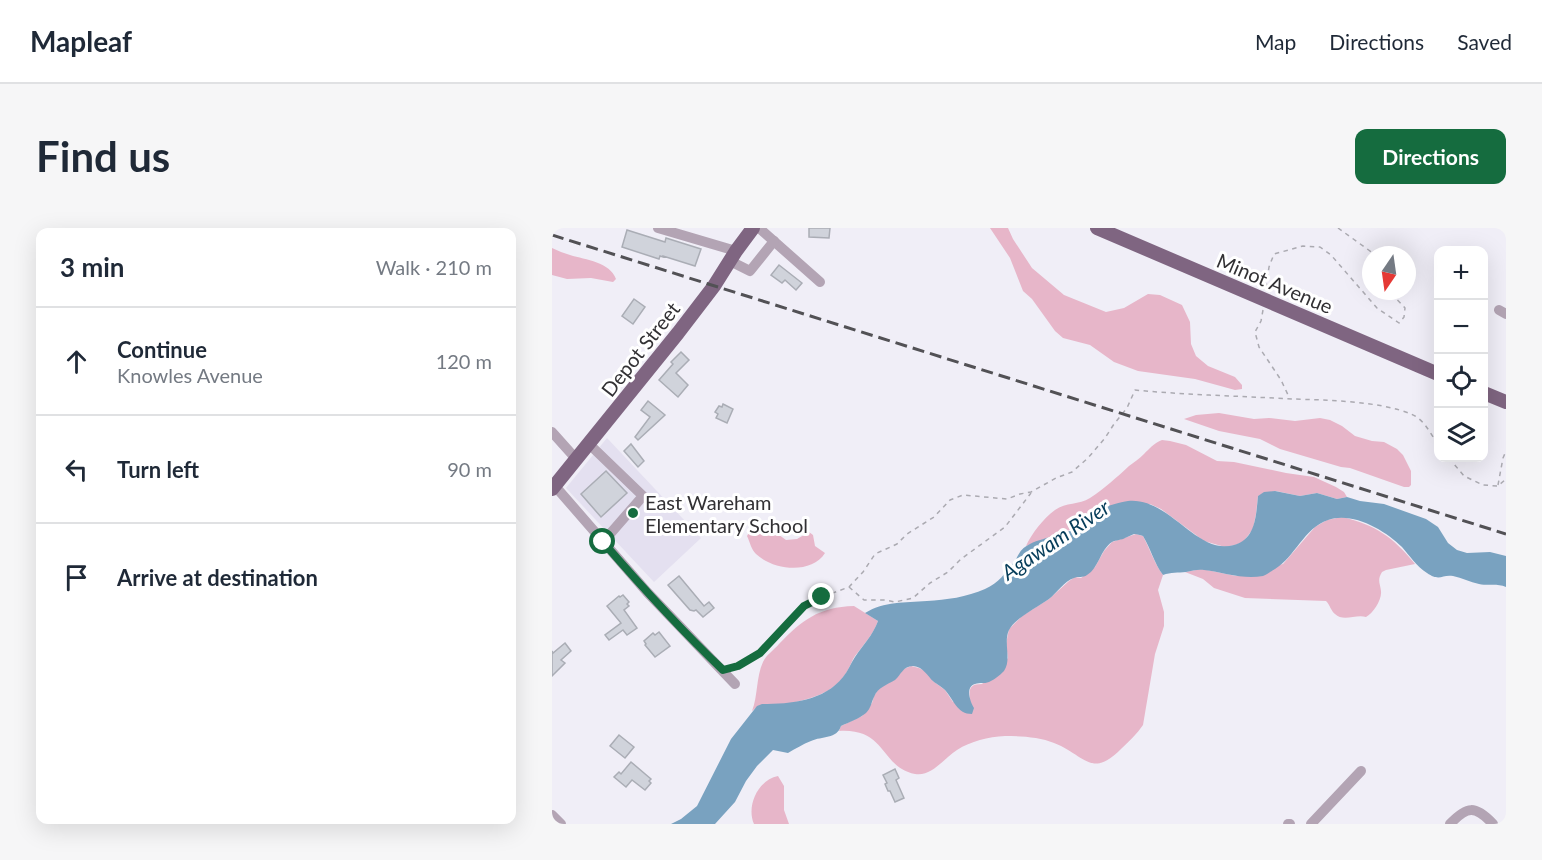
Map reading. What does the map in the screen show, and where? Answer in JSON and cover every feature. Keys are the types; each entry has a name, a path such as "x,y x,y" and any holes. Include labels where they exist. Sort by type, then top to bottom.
{"main road":[{"path":"733,256 739,228"},
{"name":"Depot Street","path":"554,487 693,314 753,228"},
{"name":"Minot Avenue","path":"1097,228 1434,372"},
{"path":"1488,395 1506,402"}],"street":[{"path":"658,228 733,256 750,271 774,241"},
{"path":"759,228 820,282"},
{"path":"552,432 577,460"},
{"path":"589,444 643,496 603,542"},
{"path":"554,487 647,592 735,684"},
{"path":"1311,824 1360,771"},
{"path":"1450,824 1461,813 1471,810 1482,813 1493,824"},
{"path":"552,815 561,824"}],"path":[{"path":"1338,228 1363,246"},
{"path":"1290,398 1281,380 1258,347 1255,332 1260,321 1269,267 1274,254 1303,246 1320,247 1331,255 1362,291"},
{"path":"1370,300 1377,308 1399,323 1404,317 1405,308 1399,300"},
{"path":"723,670 738,666 760,653 804,606 849,587 875,554 897,544 907,534 934,517 950,500 963,495 1007,499 1031,492 1072,472 1105,438 1127,408 1135,390 1370,404 1402,411 1422,420 1434,438"},
{"path":"1498,486 1506,452"},
{"path":"1452,462 1464,476 1483,485 1498,486 1506,479"},
{"path":"849,587 864,600 895,602 913,598 1005,527 1031,492"}],"shaded area":[{"path":"990,228 1008,228 1032,268 1064,295 1106,312 1124,308 1148,294 1160,295 1182,305 1190,322 1191,344 1196,356 1208,366 1235,377 1242,385 1242,389 1235,390 1195,379 1138,371 1114,362 1090,345 1063,338 1023,291 1010,258"},
{"path":"552,248 603,265 613,273 616,279 613,282 591,278 567,279 552,275"},
{"path":"1219,413 1254,419 1295,421 1320,418 1330,420 1355,436 1384,442 1397,449 1403,455 1411,471 1411,485 1404,487 1350,468 1280,449 1260,439 1219,431 1184,419 1196,415"},
{"name":"East Wareham Elementary School","path":"607,438 701,538 654,582 566,488"},
{"path":"1162,440 1186,445 1217,461 1314,477 1336,487 1347,497 1337,499 1317,493 1300,496 1276,491 1258,496 1253,529 1243,542 1225,547 1204,541 1161,509 1150,504 1095,510 1075,528 1026,546 1038,526 1055,510 1090,498 1154,444"},
{"path":"1342,517 1365,524 1383,533 1415,564 1382,572 1379,579 1381,591 1379,602 1366,617 1338,616 1326,601 1245,598 1214,588 1203,579 1185,572 1202,569 1236,576 1283,564 1315,527 1327,520"},
{"path":"752,528 771,529 786,540 797,539 809,532 813,535 815,546 825,553 811,565 792,568 772,564 756,554 747,536"},
{"path":"1136,534 1143,536 1163,575 1158,590 1164,612 1164,626 1155,654 1143,725 1111,758 1102,762 1088,762 1049,741 1005,736 968,744 952,753 927,773 915,774 895,764 875,741 866,735 839,731 841,726 862,716 872,703 879,688 894,680 904,669 911,666 927,672 933,681 945,690 953,702 970,701 972,686 982,684 1008,658 1006,644 1009,629 1022,616 1049,599 1069,581 1075,577 1081,578 1095,567 1112,542"},
{"path":"854,606 878,621 839,682 813,697 787,704 760,706 752,711 764,659 812,616 831,609"},
{"path":"778,776 784,786 784,810 789,824 754,824 752,809 756,795 765,783"}],"water":[{"name":"Agawam River","path":"1275,491 1300,496 1317,493 1337,499 1347,497 1384,504 1426,519 1438,527 1448,543 1457,550 1467,553 1490,552 1506,556 1506,587 1479,584 1453,576 1431,576 1387,534 1368,524 1347,518 1328,520 1312,529 1282,564 1266,575 1256,577 1202,570 1163,575 1143,536 1134,534 1108,545 1091,572 1067,582 1049,599 1021,617 1012,626 1007,635 1007,661 1004,671 987,683 975,684 970,688 970,698 974,708 972,714 959,709 945,690 923,670 910,666 878,691 866,713 841,726 836,733 815,739 788,753 773,750 757,766 735,802 715,824 671,824 697,806 731,739 757,706 806,700 826,691 843,677 878,621 865,613 872,609 887,604 949,599 985,589 1001,577 1025,547 1036,541 1070,531 1096,510 1128,501 1143,502 1157,508 1208,542 1221,546 1234,545 1241,542 1251,532 1258,496 1264,492"}],"building":[{"path":"809,228 830,228 829,238 809,237"},
{"path":"627,230 665,242 666,238 701,249 695,266 663,256 659,259 622,247"},
{"path":"779,265 802,283 796,290 785,280 782,283 771,275"},
{"path":"634,299 645,307 633,324 622,316"},
{"path":"681,352 689,360 676,373 688,385 678,397 659,380"},
{"path":"648,401 665,415 638,440 635,437 650,417 641,410"},
{"path":"723,404 733,409 727,423 716,418 718,414 715,412"},
{"path":"631,444 644,461 638,467 624,451"},
{"path":"606,471 627,493 601,517 581,494"},
{"path":"679,576 704,606 709,602 714,608 703,617 696,610 690,610 668,585"},
{"path":"623,595 629,602 627,604 629,606 624,610 637,628 627,635 623,630 609,640 605,635 621,623 607,606"},
{"path":"659,632 670,646 655,657 644,641 653,633 655,635"},
{"path":"565,643 571,651 561,660 565,663 552,676 552,651 553,653"},
{"path":"619,735 634,747 625,758 610,746"},
{"path":"631,762 651,779 649,781 651,783 645,790 632,780 626,787 614,777 619,772 621,774"},
{"path":"895,769 899,778 896,780 904,798 895,802 888,791 883,775"}],"railway":[{"path":"552,235 1506,534"}],"place":[{"name":"East Wareham Elementary School","path":"633,513"}],"route":[{"path":"603,542 647,592 723,670 738,666 760,653 804,606 822,597"}]}
